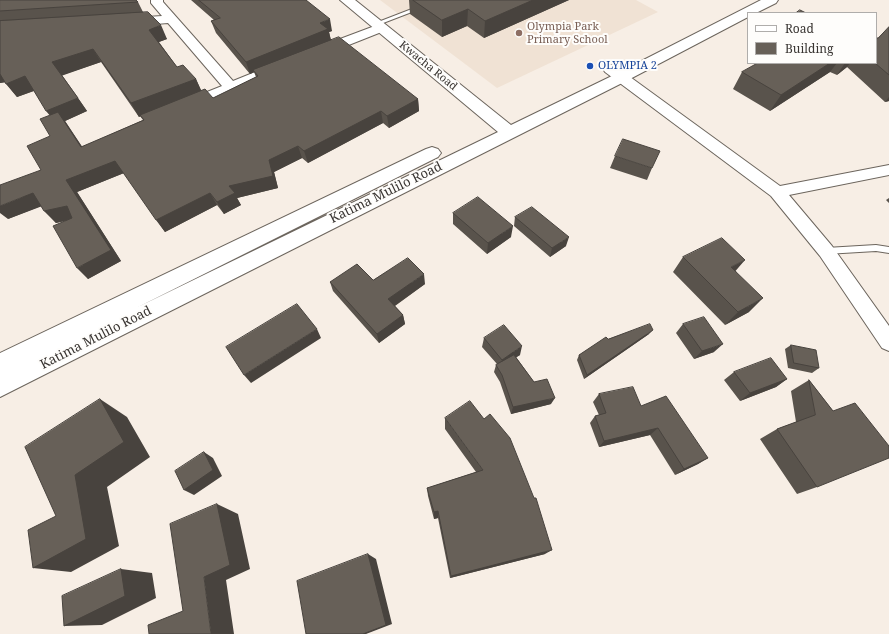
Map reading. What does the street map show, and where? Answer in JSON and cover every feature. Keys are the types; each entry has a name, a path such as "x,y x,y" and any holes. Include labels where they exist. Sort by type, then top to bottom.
{"main road":[{"name":"Kwacha Road","path":"347,0 503,127"},
{"name":"Katima Mulilo Road","path":"616,73 746,0"},
{"name":"Katima Mulilo Road","path":"0,364 771,0"},
{"name":"Katima Mulilo Road","path":"0,386 503,127"}],"street":[{"path":"157,0 157,3 230,87"},
{"path":"116,23 172,19"},
{"path":"309,56 378,26"},
{"path":"172,111 288,65"},
{"path":"616,73 777,192 826,251 889,342"},
{"path":"777,192 889,170"}],"lane":[{"path":"378,26 440,0"},
{"path":"826,251 876,248 889,250"}],"shaded area":[{"name":"Olympia Park Primary School","path":"380,0 636,0 658,12 497,88"}],"building":[{"path":"0,0 136,0 138,2 0,11"},
{"path":"199,0 306,0 330,19 320,23 328,29 246,62 211,21 220,18"},
{"path":"413,0 533,0 485,21 468,9 442,20"},
{"path":"148,12 161,25 149,30 177,67 183,65 196,79 131,103 93,49 52,62 78,98 46,111 25,76 6,84 0,74 0,21"},
{"path":"889,27 889,75 876,64 878,38"},
{"path":"339,37 418,99 387,116 381,111 304,151 298,146 269,160 273,176 229,186 235,193 217,202 210,193 156,220 115,161 66,180 111,250 77,268 53,226 72,218 67,206 44,211 33,193 0,206 0,185 41,170 27,146 50,136 40,119 58,112 81,147 144,120 140,115 205,89 213,98 258,76 253,70"},
{"path":"756,64 828,64 781,95 742,72"},
{"path":"623,139 660,151 652,168 615,156"},
{"path":"478,197 513,226 488,243 453,213"},
{"path":"532,207 569,237 552,248 515,217"},
{"path":"722,238 745,260 731,267 763,298 738,312 683,257"},
{"path":"408,258 424,274 388,299 403,315 377,334 330,282 357,264 373,280"},
{"path":"297,304 317,329 244,375 226,347"},
{"path":"704,317 723,344 702,351 683,324"},
{"path":"650,324 653,330 587,375 579,355 606,337 608,339"},
{"path":"504,325 522,346 502,360 484,338"},
{"path":"791,345 816,350 819,368 794,363"},
{"path":"514,355 534,382 547,379 555,398 513,407 502,375 496,365"},
{"path":"771,358 787,379 750,393 734,372"},
{"path":"809,380 833,411 855,403 889,446 889,458 817,487 777,429 815,415"},
{"path":"633,387 641,406 666,396 708,458 684,469 658,428 604,441 595,416 606,413 599,394"},
{"path":"100,399 124,442 75,475 86,539 33,568 28,530 56,516 25,447"},
{"path":"470,401 484,419 490,414 510,438 534,498 536,498 552,550 451,576 438,511 434,512 427,488 483,470 445,418"},
{"path":"204,452 213,470 184,490 175,471"},
{"path":"217,504 230,565 204,577 211,634 149,634 148,625 183,611 170,524"},
{"path":"368,554 386,625 363,634 306,634 297,581"},
{"path":"121,569 125,596 64,626 62,596"}],"place":[{"name":"Olympia Park Primary School","path":"519,33"},
{"name":"OLYMPIA 2","path":"590,66"}]}
